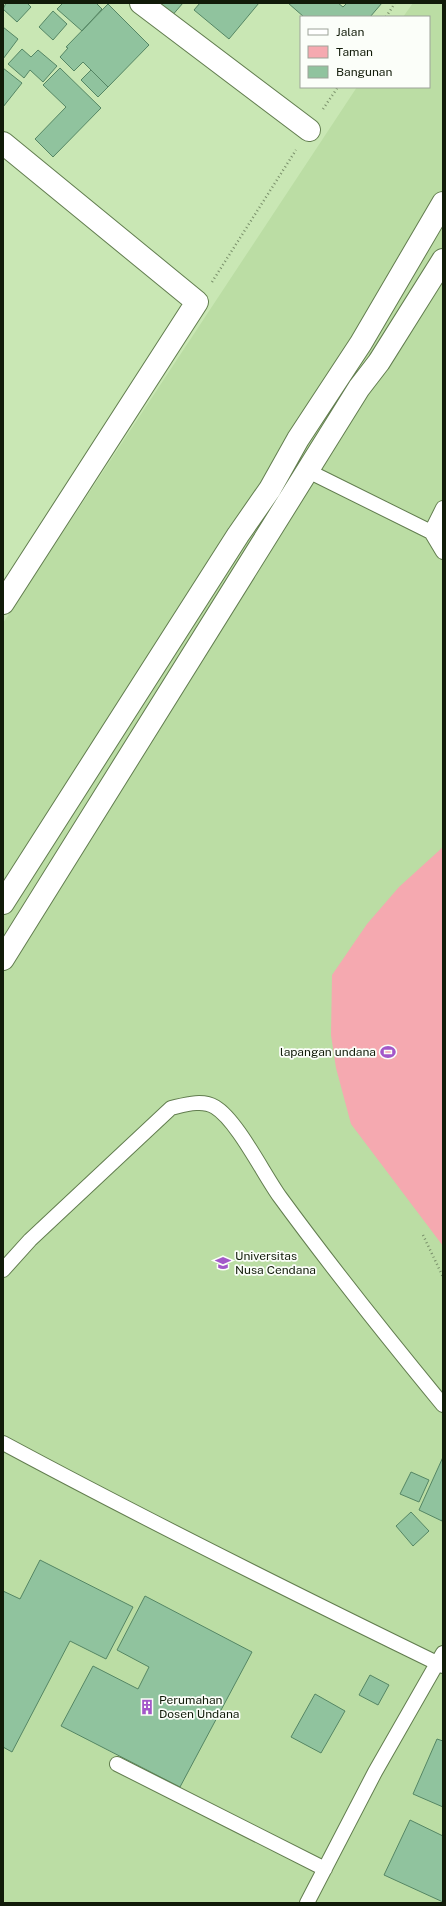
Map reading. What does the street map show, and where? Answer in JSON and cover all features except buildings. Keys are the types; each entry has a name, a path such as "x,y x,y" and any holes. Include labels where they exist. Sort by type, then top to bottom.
{"street":[{"path":"141,3 309,130"},
{"path":"3,143 197,302 3,603"},
{"path":"3,903 238,535 270,489 298,439 360,343 443,203"},
{"path":"6,948 359,388 379,362 443,260"},
{"path":"298,439 320,450"}],"lane":[{"path":"308,471 437,532"},
{"path":"443,508 437,532 443,552"},
{"path":"3,1270 30,1240 171,1108 195,1102 215,1106 232,1124 280,1196 366,1310 443,1405"},
{"path":"3,1444 116,1504 350,1622 441,1661 375,1772 307,1903"},
{"path":"117,1764 325,1869"}],"path":[{"path":"387,16 395,3"},
{"path":"197,302 337,88"},
{"path":"423,1235 443,1276"}],"shaded area":[{"name":"Universitas Nusa Cendana","path":"413,3 443,3 443,1903 3,1903 3,623 356,88 430,88 430,16 404,16"}],"green space":[{"name":"lapangan undana","path":"443,847 443,1246 351,1124 336,1068 331,1035 332,975 367,924 399,887"}],"place":[{"name":"lapangan undana","path":"388,1052"},
{"name":"Universitas Nusa Cendana","path":"223,1263"},
{"name":"Perumahan Dosen Undana","path":"147,1707"}]}
